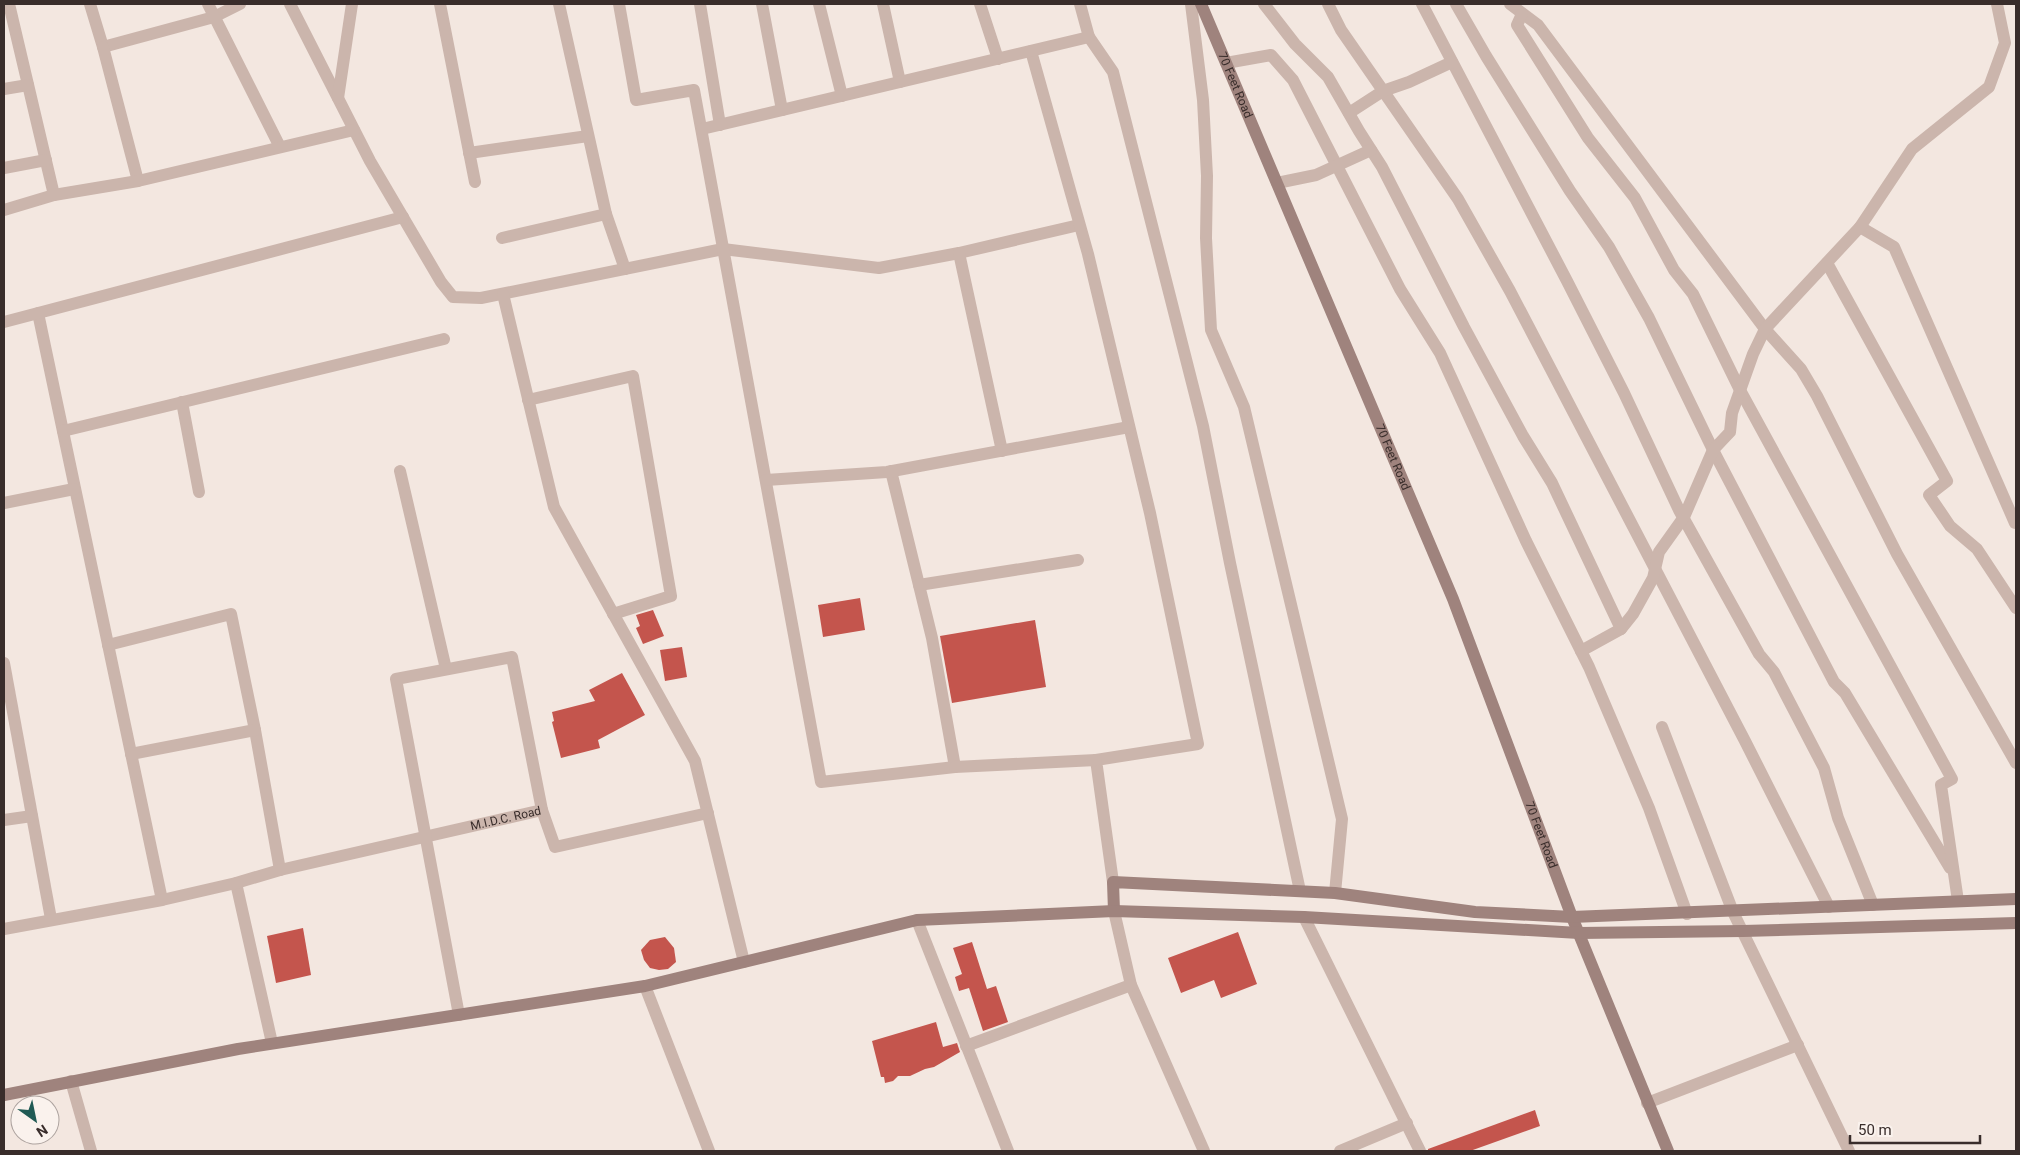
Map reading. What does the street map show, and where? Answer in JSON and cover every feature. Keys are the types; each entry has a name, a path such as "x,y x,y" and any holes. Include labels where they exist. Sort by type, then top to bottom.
{"main road":[{"name":"70 Feet Road","path":"1201,4 1453,599 1572,917 1668,1151"},
{"path":"1114,911 1113,882 1335,893 1475,912 1572,917 1687,914 2016,899"},
{"path":"4,1095 272,1043 645,986 917,920 1114,911 1304,917 1579,933 1743,931 2016,923"}],"street":[{"path":"90,4 138,181"},
{"path":"208,4 280,147"},
{"path":"103,47 214,17 240,4"},
{"path":"290,4 354,130 403,218 440,282 454,297 481,298 723,250 879,268 959,253 1080,225"},
{"path":"338,98 352,4"},
{"path":"440,4 475,182"},
{"path":"559,4 606,214 625,269"},
{"path":"619,4 636,100 694,90 821,782 955,767 1096,760 1198,744 1150,513 1080,225 1031,51"},
{"path":"700,4 720,125"},
{"path":"762,4 782,110"},
{"path":"819,4 842,96"},
{"path":"883,4 900,82"},
{"path":"980,4 998,59"},
{"path":"1080,4 1090,37 1113,72 1203,426 1232,573 1300,892"},
{"path":"1191,4 1203,100 1206,238 1211,330 1244,407 1342,820 1335,893"},
{"path":"1264,4 1295,44 1328,77 1382,167 1464,327 1523,436 1552,483 1621,630"},
{"path":"1328,4 1341,30 1458,199 1510,291 1745,741 1829,907"},
{"path":"1422,4 1567,281 1684,517 1759,654 1774,672 1824,768 1838,818 1873,905"},
{"path":"1456,4 1570,191 1610,248 1649,318 1713,450 1834,682 1845,693 1953,874"},
{"path":"1510,4 1538,25 1765,329 1800,369 1817,396 1897,554 2016,763"},
{"path":"1581,651 1621,630 1633,614 1653,578 1659,552 1684,517 1713,450 1730,432 1732,413 1753,354 1765,329 1860,227 1912,149 1990,87 2005,43 1997,4"},
{"path":"7,6 54,195"},
{"path":"1522,14 1517,25 1588,138 1634,198 1674,270 1693,294 1740,390 1952,779 1941,785 1958,902"},
{"path":"702,129 1090,37"},
{"path":"1226,63 1271,55 1293,80 1335,166 1400,289 1440,353 1526,541 1581,651 1649,808 1687,914"},
{"path":"1349,113 1383,91 1410,82 1452,62"},
{"path":"4,89 28,85"},
{"path":"4,210 54,195 138,181 354,130"},
{"path":"469,153 588,136"},
{"path":"1277,183 1316,175 1371,150"},
{"path":"4,168 46,160"},
{"path":"502,238 606,214"},
{"path":"4,322 403,218"},
{"path":"1860,227 1894,247 2016,522"},
{"path":"959,253 1002,450"},
{"path":"1827,263 1947,481 1929,495 1950,526 1977,549 2016,608"},
{"path":"503,294 554,507 695,761 744,962"},
{"path":"38,313 162,900"},
{"path":"63,431 444,339"},
{"path":"528,400 633,376 671,596 613,614"},
{"path":"182,402 199,492"},
{"path":"766,480 891,471 1129,427"},
{"path":"400,471 446,670"},
{"path":"891,471 932,638 955,767"},
{"path":"4,503 74,488"},
{"path":"918,584 1078,560"},
{"path":"108,645 231,614 255,730 280,870"},
{"path":"459,1014 396,679 512,657 542,810"},
{"path":"4,663 51,919"},
{"path":"1662,727 1733,912 1849,1151"},
{"path":"131,754 255,730"},
{"path":"1096,760 1113,882"},
{"name":"M.I.D.C. Road","path":"4,929 162,900 236,883 280,870 542,810 555,847 708,813"},
{"path":"4,820 32,816"},
{"path":"236,883 272,1043"},
{"path":"1114,911 1131,985 1204,1151"},
{"path":"1304,917 1420,1151"},
{"path":"917,920 1008,1151"},
{"path":"966,1046 1131,985"},
{"path":"645,986 709,1151"},
{"path":"1647,1103 1798,1045"},
{"path":"72,1081 91,1151"},
{"path":"1340,1151 1407,1123"}],"building":[{"path":"860,598 865,630 823,637 818,605"},
{"path":"653,610 664,636 643,644 636,628 640,626 636,615"},
{"path":"1035,620 1046,687 952,703 940,636"},
{"path":"682,647 687,677 665,681 660,650"},
{"path":"622,673 645,715 598,740 600,748 561,758 552,722 554,721 552,712 595,701 589,690"},
{"path":"303,928 311,975 276,983 267,936"},
{"path":"1238,932 1257,984 1221,998 1214,980 1181,993 1168,958"},
{"path":"665,937 674,948 676,962 668,969 650,968 644,960 641,950 650,940"},
{"path":"972,942 987,989 996,986 1008,1022 983,1031 969,988 959,991 955,977 962,974 953,948"},
{"path":"936,1022 943,1047 957,1043 960,1052 934,1067 910,1076 898,1076 893,1081 885,1083 884,1077 881,1077 872,1041"},
{"path":"1535,1110 1540,1126 1470,1151 1428,1151 1428,1149"}]}
